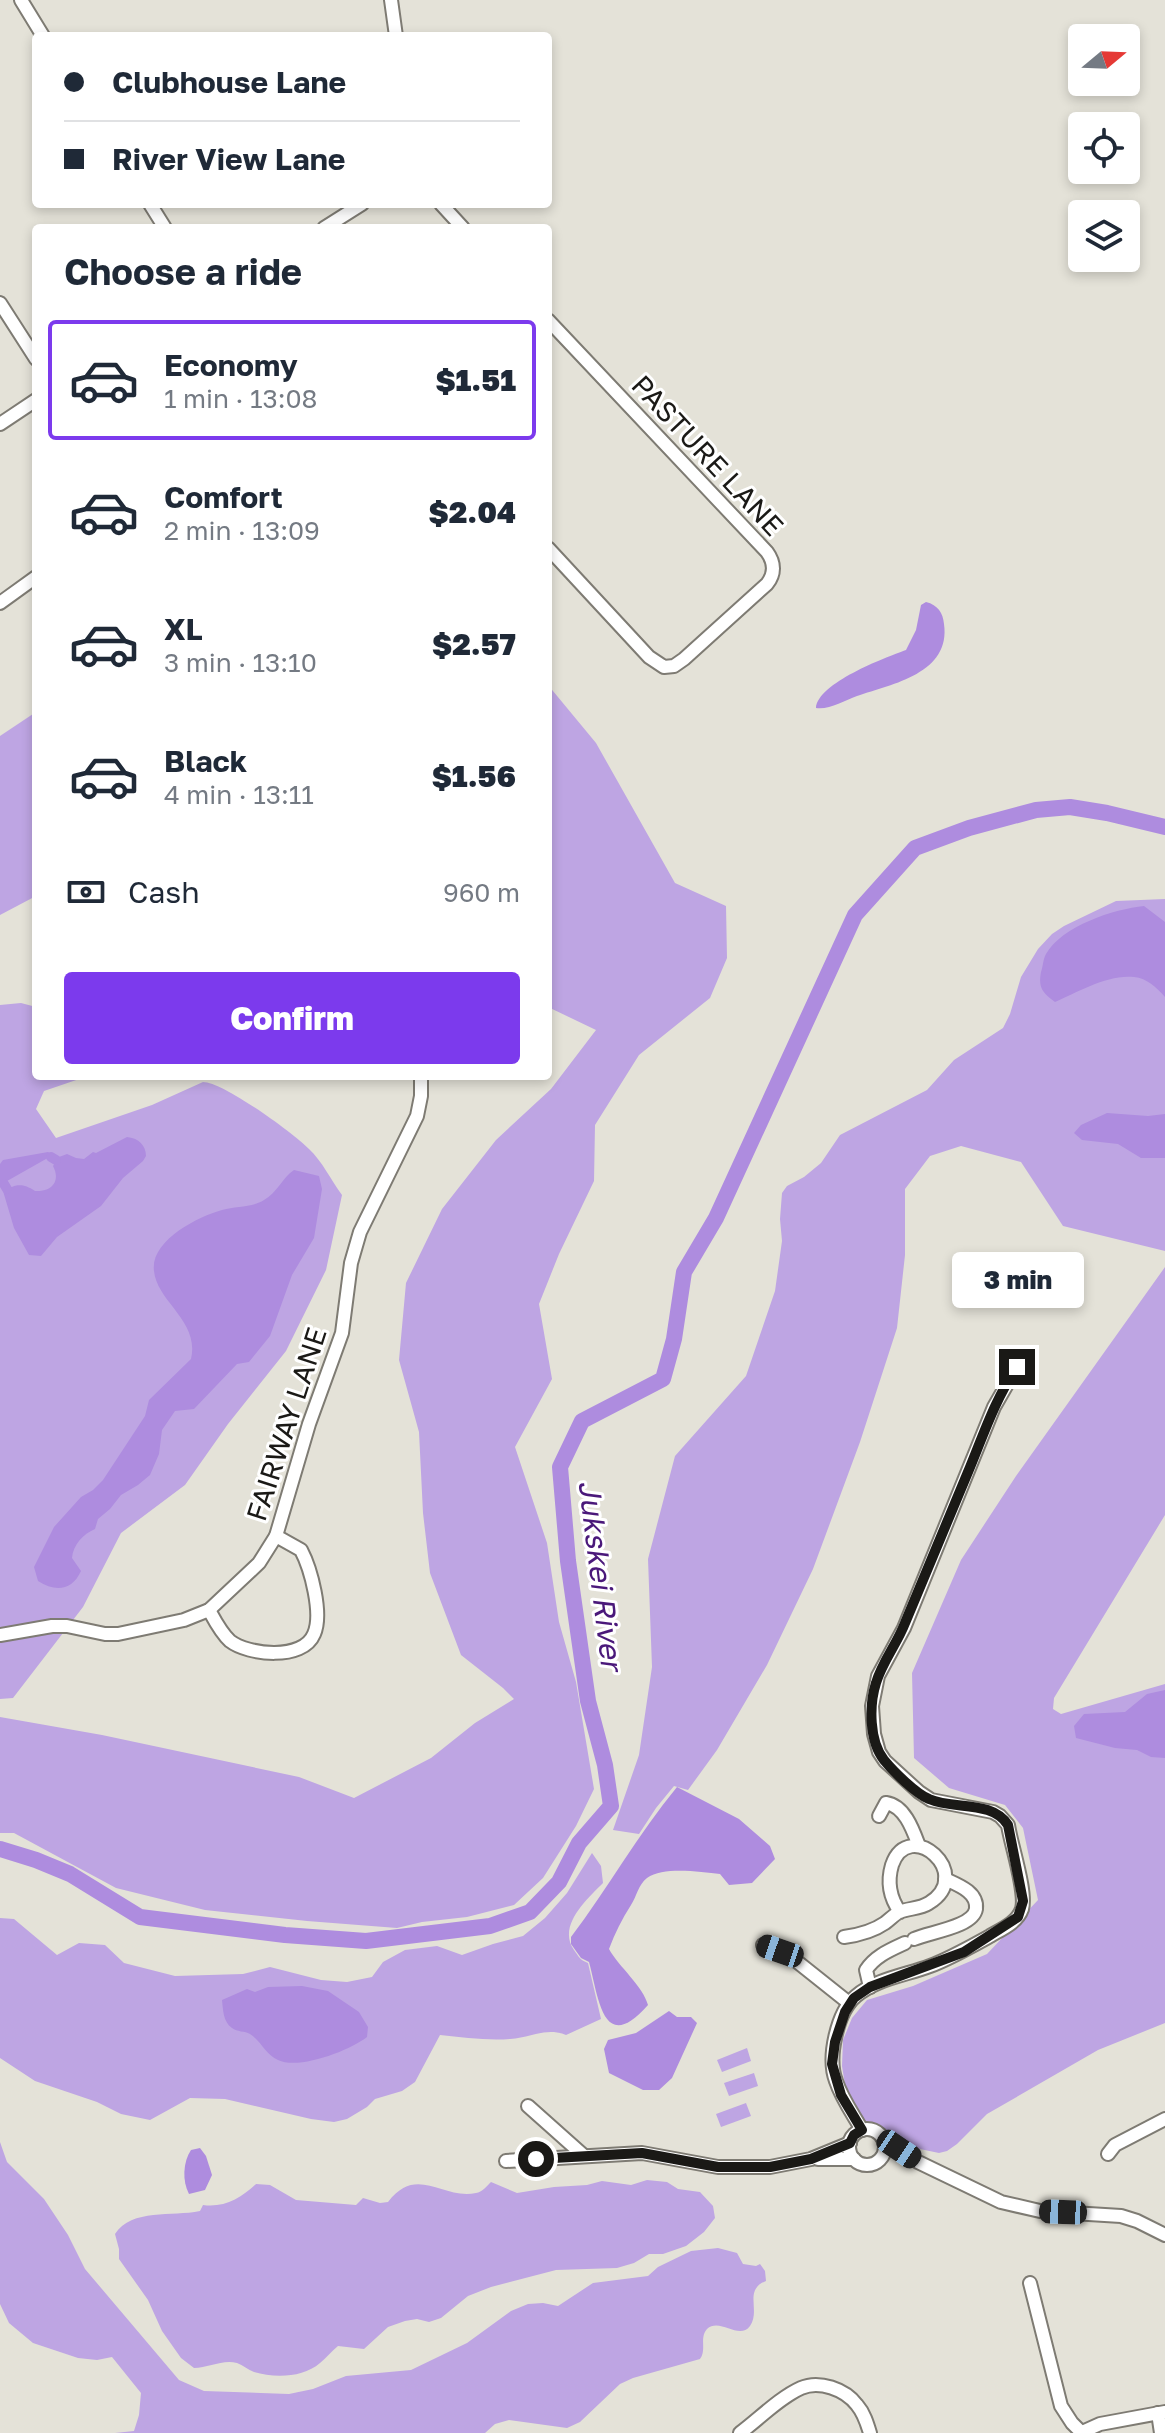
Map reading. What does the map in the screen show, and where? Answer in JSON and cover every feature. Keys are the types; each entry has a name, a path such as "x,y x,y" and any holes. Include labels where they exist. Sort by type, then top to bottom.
{"street":[{"path":"21,0 41,32"},
{"path":"391,0 395,32"},
{"path":"330,224 356,208"},
{"path":"445,208 459,224"},
{"path":"0,303 32,353"},
{"name":"PASTURE LANE","path":"552,324 767,552 773,575 767,584 684,659 674,666 664,667 649,657 552,552"},
{"path":"0,424 32,403"},
{"path":"0,603 32,580"},
{"name":"FAIRWAY LANE","path":"0,1635 52,1626 118,1634 184,1620 209,1610 254,1568 276,1536 309,1424 342,1333 351,1263 360,1232 417,1116 421,1080"},
{"path":"862,2130 841,2095 832,2064 839,2026 849,2003 870,1987 964,1952 1010,1924 1022,1908 1020,1883 1005,1820 993,1812 931,1800 919,1792 879,1752 872,1716 878,1676 904,1628 994,1407 1017,1367"},
{"path":"209,1610 225,1635 237,1645 281,1653 293,1652 307,1644 314,1634 317,1614 306,1559 298,1547 276,1536"},
{"path":"844,1937 875,1930 900,1912 930,1903 945,1879 938,1856 919,1846 905,1816 886,1803 879,1816"},
{"path":"900,1912 894,1904 890,1887 893,1864 898,1853 919,1846"},
{"path":"870,1987 866,1970 891,1949 971,1919 976,1911 971,1893 945,1879"},
{"path":"763,1945 795,1960 849,2003"},
{"path":"528,2106 583,2155"},
{"path":"1108,2154 1115,2145 1165,2119"},
{"path":"854,2159 850,2143 854,2135 862,2130 872,2130 915,2159 1001,2202 1040,2211 1121,2216 1165,2235"},
{"path":"879,2161 884,2154 883,2139"},
{"path":"811,2159 850,2143"},
{"path":"506,2161 642,2153 689,2163 740,2168 770,2167 811,2159 854,2159 866,2165 898,2158 915,2159"},
{"path":"1030,2283 1061,2406 1072,2423 1080,2432 1100,2424 1162,2413 1161,2433"},
{"path":"740,2433 789,2395 813,2384 837,2390 856,2402 870,2433"}],"shaded area":[{"path":"926,602 939,610 944,624 944,641 929,665 902,681 831,706 816,708 828,690 840,681 868,665 906,650 916,630 921,605"},
{"path":"552,690 596,743 675,883 726,906 727,958 710,998 639,1055 595,1125 594,1181 539,1304 552,1379 515,1447 547,1543 559,1622 576,1682 594,1789 576,1826 543,1878 514,1905 467,1917 397,1928 307,1921 205,1910 116,1888 14,1833 0,1833 0,1717 102,1735 299,1777 354,1798 431,1758 475,1723 514,1699 461,1655 430,1573 419,1432 399,1360 406,1283 442,1209 496,1140 551,1089 596,1030 552,1009"},
{"path":"32,715 32,898 0,915 0,736"},
{"path":"1165,899 1165,1251 1063,1226 1021,1162 961,1146 930,1156 905,1189 905,1255 897,1328 860,1442 813,1569 767,1665 717,1750 688,1790 674,1786 639,1834 613,1830 639,1755 652,1667 648,1559 675,1456 746,1376 775,1291 782,1241 782,1193 787,1186 821,1163 840,1135 927,1090 954,1060 1003,1028 1021,977 1038,949 1052,934 1116,901"},
{"path":"1144,906 1165,922 1165,997 1147,981 1134,977 1104,981 1055,1002 1045,993 1040,982 1045,956 1064,935 1090,921"},
{"path":"21,1003 32,1006 32,1080 76,1080 44,1091 36,1109 56,1138 152,1105 203,1082 241,1099 300,1141 318,1159 342,1195 326,1270 286,1351 185,1485 121,1533 83,1607 13,1698 0,1699 0,1005"},
{"path":"1107,1113 1165,1114 1165,1158 1141,1158 1118,1144 1082,1140 1074,1133 1081,1125"},
{"path":"127,1137 143,1145 146,1156 143,1161 123,1178 101,1206 57,1237 41,1256 29,1255 14,1228 3,1191 19,1185 35,1191 46,1190 55,1181 53,1166 59,1157 67,1154 84,1159"},
{"path":"48,1152 53,1155 0,1185 0,1164 3,1160"},
{"path":"294,1170 319,1176 322,1189 314,1238 292,1275 270,1336 249,1362 237,1364 194,1409 175,1411 162,1430 159,1454 150,1475 121,1495 98,1519 95,1529 77,1544 72,1558 81,1571 73,1583 57,1588 38,1581 34,1567 54,1527 81,1497 103,1480 145,1416 149,1400 191,1359 189,1334 157,1282 154,1271 159,1250 177,1232 200,1218 259,1203"},
{"path":"1165,1267 1165,1515 1054,1698 1053,1709 1061,1714 1165,1684 1165,2023 1098,2050 987,2114 947,2151 939,2153 896,2144 886,2132 867,2125 846,2091 842,2066 843,2040 852,2018 867,2000 913,1986 987,1954 1038,1900 1023,1828 1005,1805 949,1788 914,1758 912,1673 961,1560 1016,1476"},
{"path":"1165,1690 1165,1758 1076,1738 1074,1726 1084,1714 1125,1712 1147,1694"},
{"path":"677,1787 739,1819 770,1846 775,1859 752,1883 729,1885 720,1874 682,1871 654,1874 644,1881 609,1949 648,2005 633,2019 621,2025 612,2024 600,2005 589,1962 581,1958 571,1944 571,1937"},
{"path":"592,1853 601,1866 603,1883 576,1914 569,1932 574,1950 588,1963 601,2019 566,2035 545,2032 493,2040 440,2035 415,2082 402,2091 375,2099 347,2119 334,2122 311,2119 225,2099 190,2098 150,2120 121,2114 97,2102 35,2081 0,2058 0,1918 14,1919 57,1955 79,1943 105,1945 124,1963 175,1976 243,1974 270,1967 321,1980 347,1982 372,1977 383,1962 405,1950 437,1946 462,1955 523,1936 545,1918 567,1893"},
{"path":"302,1986 328,1991 359,2012 368,2027 367,2037 324,2058 287,2062 274,2058 254,2037 234,2029 225,2019 222,2000 247,1989 255,1992 268,1987"},
{"path":"669,2011 677,2017 691,2017 697,2023 672,2078 659,2090 643,2090 609,2073 604,2049 608,2040 636,2033"},
{"path":"747,2048 751,2061 722,2072 717,2060"},
{"path":"754,2073 758,2086 729,2096 724,2083"},
{"path":"746,2103 751,2116 721,2127 716,2114"},
{"path":"0,2142 7,2162 44,2199 68,2235 85,2269 179,2380 204,2391 289,2394 313,2389 346,2376 411,2370 467,2343 511,2311 528,2304 558,2306 593,2283 648,2276 658,2267 691,2251 718,2248 737,2253 743,2264 760,2264 766,2281 755,2290 753,2320 746,2330 712,2326 705,2333 700,2359 620,2384 580,2422 567,2428 509,2420 495,2424 485,2433 115,2433 134,2431 141,2393 112,2357 97,2360 78,2358 33,2343 9,2323 0,2304"},
{"path":"200,2148 212,2175 205,2190 189,2194 184,2178 186,2160 191,2150"},
{"path":"647,2180 667,2182 678,2189 700,2192 713,2206 715,2218 704,2232 686,2246 663,2254 649,2254 617,2268 556,2270 491,2287 468,2296 441,2318 429,2322 417,2319 405,2321 388,2327 364,2349 338,2346 313,2368 279,2376 254,2372 232,2362 194,2368 181,2358 162,2331 148,2300 119,2259 115,2234 122,2226 142,2217 189,2213 200,2211 203,2205 225,2203 238,2198 256,2184 270,2185 296,2200 356,2205 363,2198 388,2202 399,2191 420,2184 464,2194 478,2192 491,2182 517,2193 602,2181 631,2185"}],"waterway":[{"name":"Jukskei River","path":"0,1849 70,1874 140,1917 285,1935 366,1941 490,1926 530,1912 559,1882 579,1843 611,1806 605,1765 588,1701 568,1561 560,1467 582,1421 663,1379 674,1339 684,1272 716,1218 855,915 915,848 969,828 1036,810 1070,807 1165,827"},
{"path":"51,1157 56,1160"},
{"path":"4,1184 7,1189"}],"route":[{"path":"536,2159 621,2152 718,2167 770,2167 811,2159 850,2143 854,2135 862,2130 841,2095 832,2064 839,2026 849,2003 870,1987 964,1952 1018,1917 1023,1901 1005,1820 993,1812 931,1800 919,1792 879,1752 872,1706 878,1676 904,1628 994,1407 1017,1367"}]}
